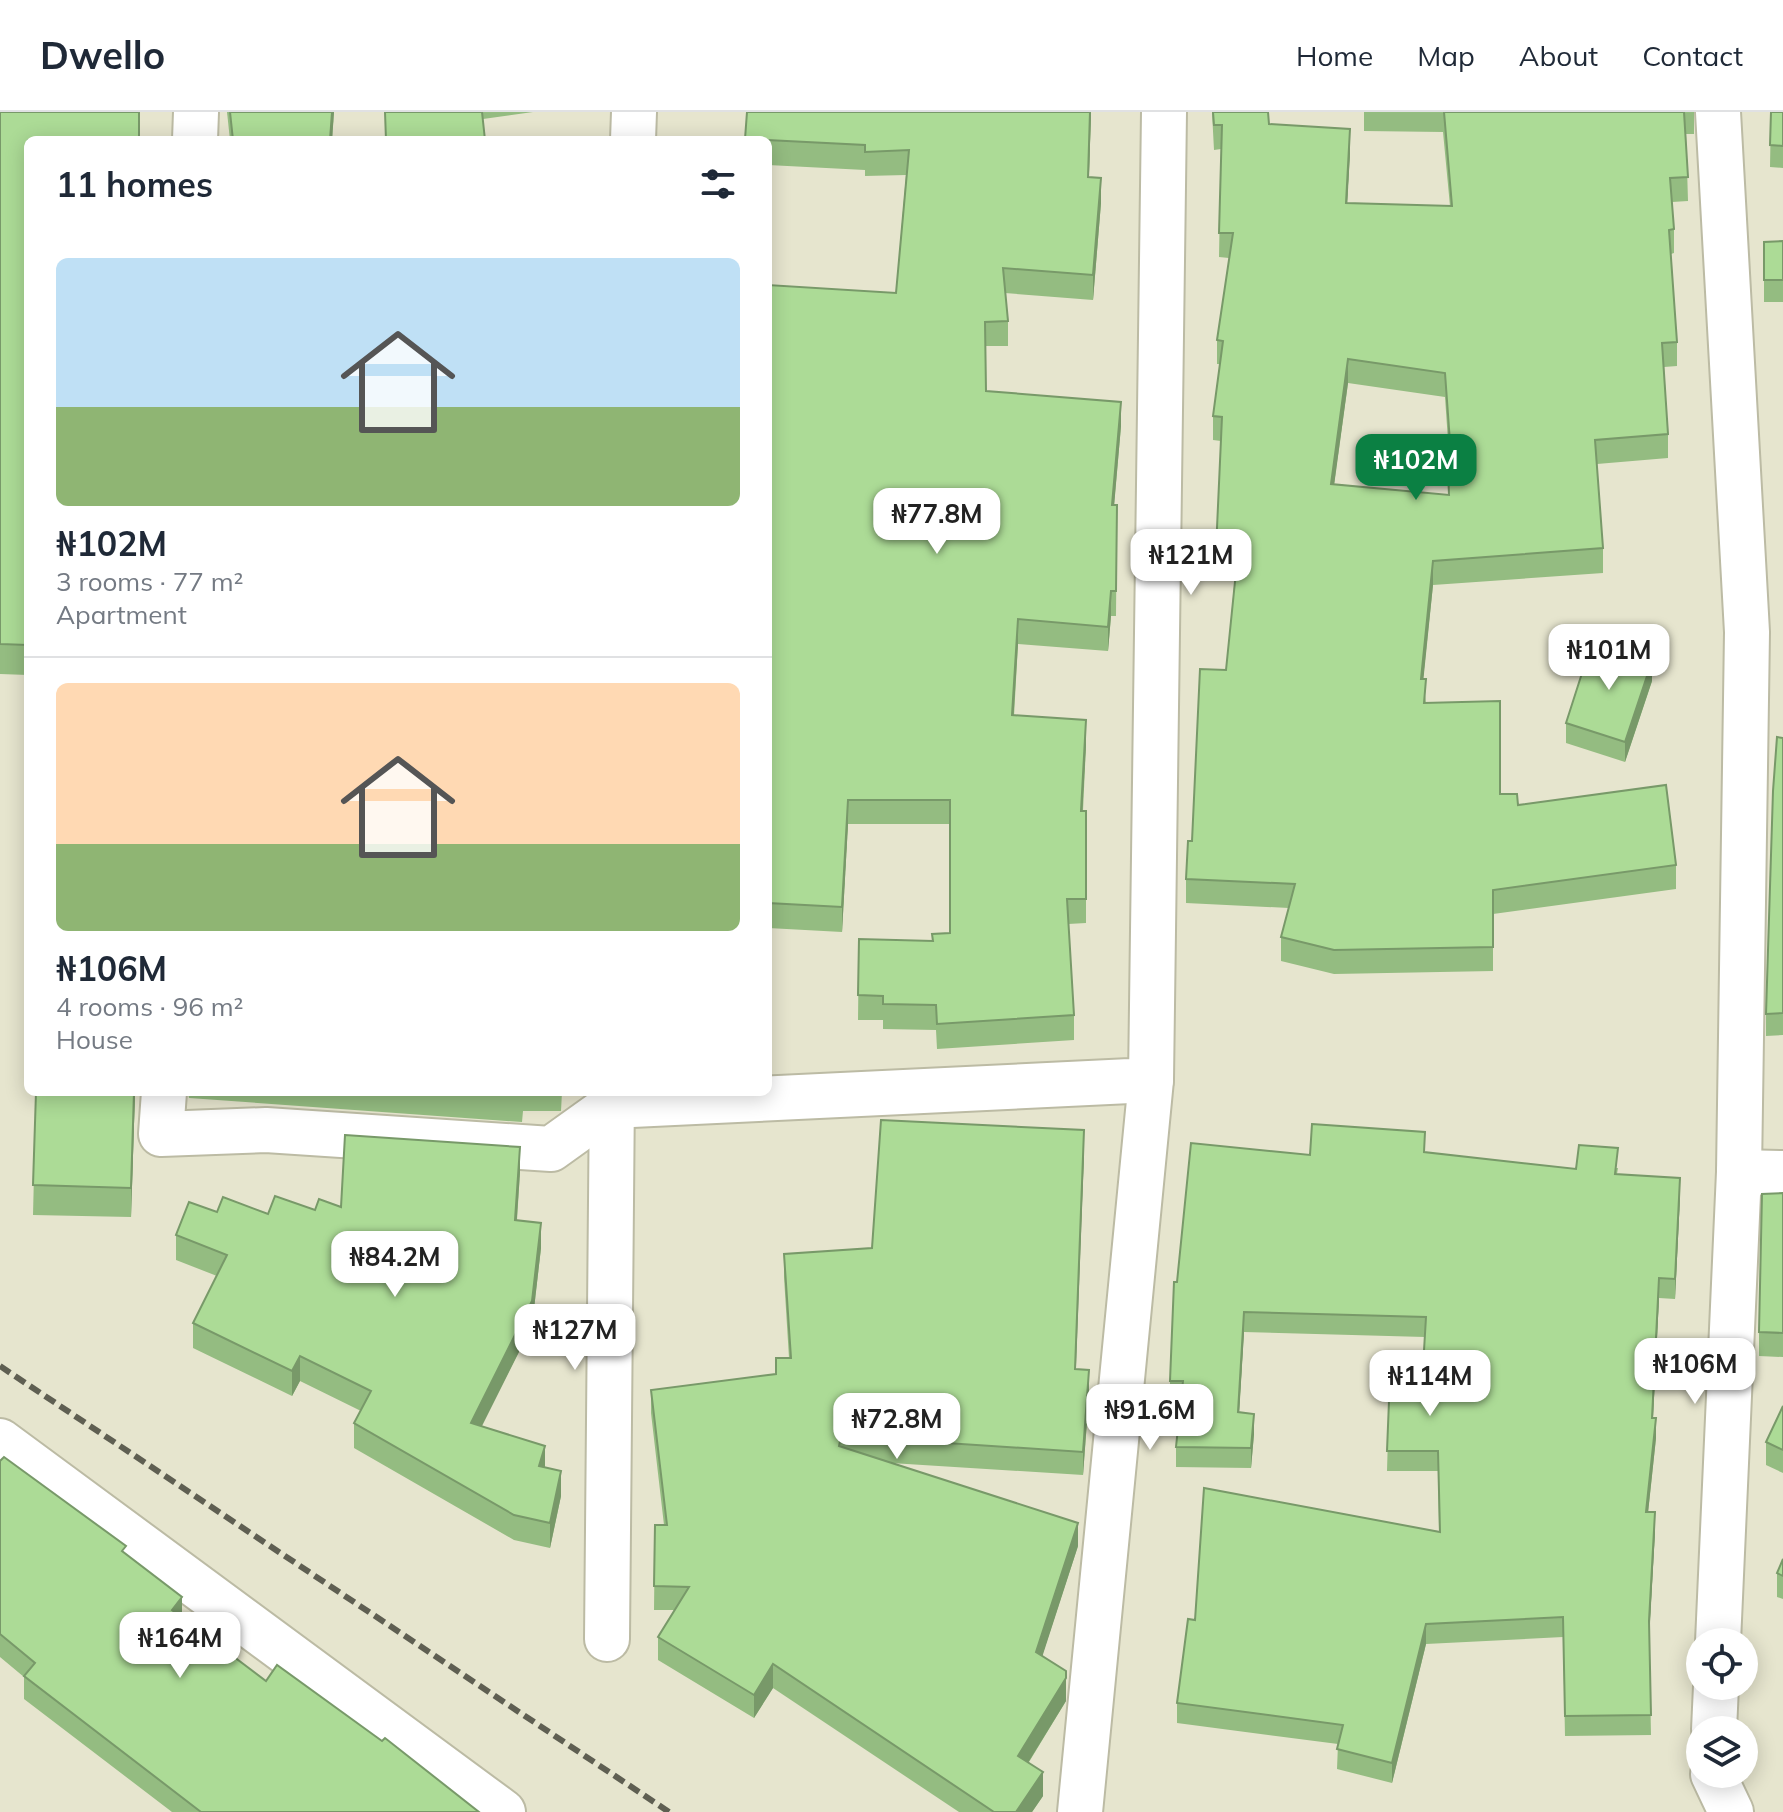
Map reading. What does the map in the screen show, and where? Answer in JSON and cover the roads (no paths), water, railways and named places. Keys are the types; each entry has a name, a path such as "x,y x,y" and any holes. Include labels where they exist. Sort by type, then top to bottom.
{"street":[{"path":"195,136 196,112"},
{"path":"633,136 634,112"},
{"path":"1080,1812 1151,1080 1164,112"},
{"path":"1718,112 1765,632 1719,1628"},
{"path":"772,1093 1151,1080"},
{"path":"164,1096 161,1134 266,1130 551,1149 611,1099 696,1096"},
{"path":"607,1639 611,1099"},
{"path":"1739,1172 1783,1173"},
{"path":"0,1441 503,1812"},
{"path":"1720,1788 1731,1812"}],"railway":[{"path":"0,1366 669,1812"}]}
